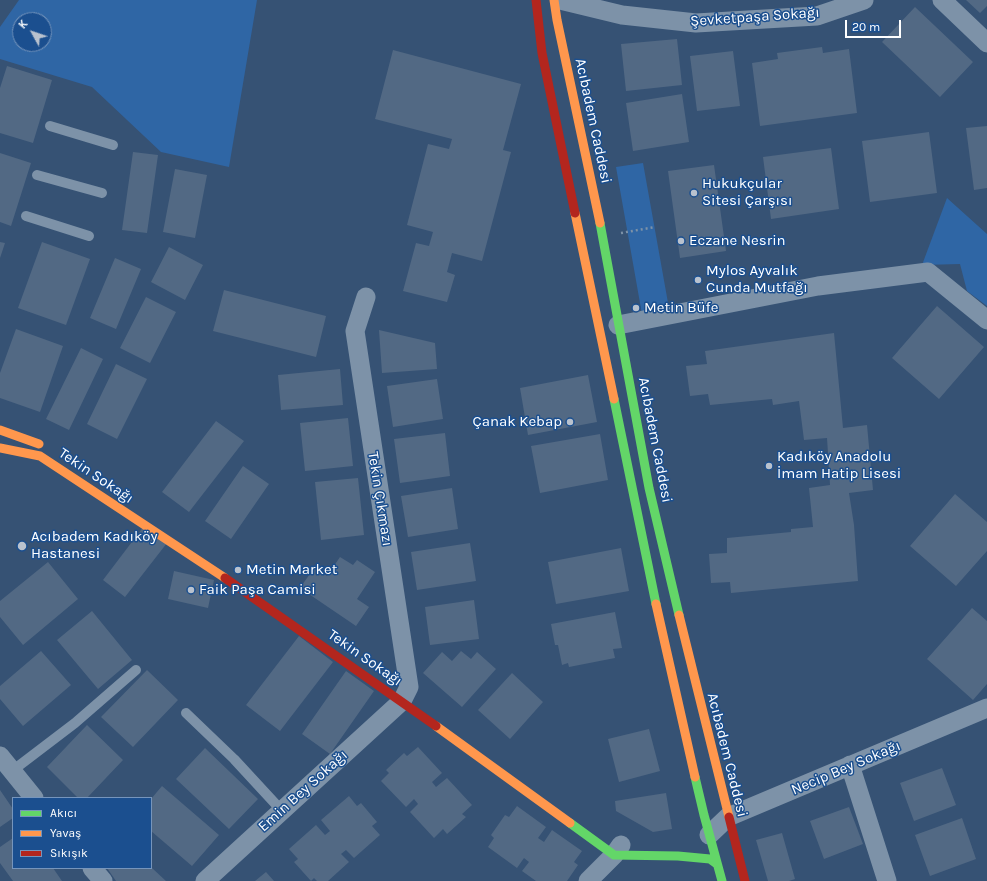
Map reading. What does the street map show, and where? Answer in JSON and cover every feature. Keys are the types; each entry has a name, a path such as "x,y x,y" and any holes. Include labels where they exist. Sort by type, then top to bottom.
{"main road":[{"path":"536,0 542,53 622,440 706,837 722,881"},
{"name":"Acıbadem Caddesi","path":"554,0 597,206 618,325 651,495 688,653 745,881"},
{"name":"Tekin Sokağı","path":"0,430 50,449"},
{"name":"Tekin Sokağı","path":"0,448 40,456 243,590 405,690 616,847"},
{"path":"616,847 677,848 684,846"},
{"path":"616,847 710,859 717,864"}],"street":[{"name":"Şevketpaşa Sokağı","path":"567,2 622,15 696,23 818,16 864,0"},
{"path":"942,0 987,43"},
{"path":"618,325 818,286 928,272 987,320"},
{"name":"Tekin Çıkmazı","path":"366,297 355,331 405,690"},
{"name":"Emin Bey Sokağı","path":"205,881 282,811 405,690"},
{"name":"Necip Bey Sokağı","path":"706,837 728,817 987,708"},
{"path":"0,756 33,797"},
{"path":"850,765 887,881"},
{"path":"588,881 616,847"},
{"path":"93,869 103,881"}],"lane":[{"path":"50,126 113,145"},
{"path":"37,175 102,193"},
{"path":"26,216 89,236"},
{"path":"12,771 75,723 136,670"},
{"path":"186,713 234,759 282,811"}],"path":[{"path":"617,234 655,227"}],"shaded area":[{"path":"19,0 257,0 229,167 161,152 92,87 0,59 0,27"},
{"path":"643,163 670,314 643,320 616,167"},
{"path":"947,198 987,234 987,306 967,291 960,264 922,265"}],"building":[{"path":"966,0 987,0 987,6 980,13"},
{"path":"915,7 973,62 940,97 882,42"},
{"path":"677,39 682,85 626,91 621,44"},
{"path":"822,47 823,53 849,49 857,113 760,126 752,63 778,59 777,53"},
{"path":"393,50 521,84 503,150 511,152 482,261 452,253 447,272 455,275 447,302 403,291 416,243 429,246 433,232 407,225 428,144 449,149 452,139 375,119"},
{"path":"733,51 740,106 697,111 690,56"},
{"path":"7,66 52,80 33,143 0,133 0,88"},
{"path":"682,94 689,142 633,151 626,103"},
{"path":"987,126 987,188 974,190 966,128"},
{"path":"929,132 937,193 870,202 862,141"},
{"path":"831,148 839,209 771,219 763,157"},
{"path":"133,152 158,155 147,233 122,230"},
{"path":"0,153 31,163 11,226 0,222"},
{"name":"Hukukçular Sitesi Çarşısı","path":"714,165 726,251 680,258 668,171"},
{"path":"175,169 207,175 195,238 163,232"},
{"path":"0,242 5,243 0,258"},
{"path":"42,242 90,259 66,325 18,308"},
{"path":"169,247 203,265 185,300 151,282"},
{"path":"115,258 141,269 116,329 90,318"},
{"path":"224,290 326,316 316,357 213,331"},
{"path":"146,297 176,312 150,363 120,348"},
{"path":"937,306 984,347 939,399 892,358"},
{"path":"16,329 63,346 40,412 0,398 0,373"},
{"path":"379,330 435,343 437,369 382,373"},
{"path":"834,333 843,428 867,425 873,490 849,493 854,525 858,581 731,593 730,582 711,583 709,554 727,553 727,538 791,532 791,529 813,527 809,488 830,485 827,438 804,440 799,401 773,405 772,399 710,405 708,394 690,396 686,366 707,364 705,351"},
{"path":"81,348 103,359 69,430 46,419"},
{"path":"116,364 147,379 117,439 87,424"},
{"path":"340,369 343,405 281,410 278,375"},
{"path":"588,375 597,422 528,435 520,388"},
{"path":"437,379 443,419 393,427 387,386"},
{"path":"348,418 353,466 305,471 300,423"},
{"path":"216,421 244,441 189,512 162,492"},
{"path":"445,433 450,476 400,483 394,439"},
{"path":"600,434 608,480 540,493 531,446"},
{"path":"243,466 269,484 231,539 205,521"},
{"path":"358,478 364,535 321,540 315,482"},
{"path":"452,488 458,529 408,537 401,496"},
{"path":"955,494 987,522 987,551 956,586 910,546"},
{"path":"144,526 167,543 125,597 103,580"},
{"path":"470,543 476,581 417,590 411,552"},
{"path":"621,548 629,591 556,604 548,562"},
{"path":"340,557 353,565 357,560 375,572 357,599 369,607 356,626 300,588 314,568 327,576"},
{"path":"48,562 78,599 23,645 0,617 0,601"},
{"name":"Faik Paşa Camisi","path":"174,571 214,580 208,608 168,599"},
{"path":"474,600 479,639 430,645 425,607"},
{"path":"972,608 987,621 987,684 973,700 927,659"},
{"path":"92,611 132,660 98,689 57,640"},
{"path":"615,612 622,648 613,649 615,658 569,667 568,663 562,665 558,645 555,645 551,624"},
{"path":"299,636 333,662 280,731 246,705"},
{"path":"41,651 71,685 23,726 0,699 0,686"},
{"path":"461,651 471,659 477,652 496,669 462,707 423,673 442,652 452,661"},
{"path":"147,670 178,700 133,747 101,717"},
{"path":"346,671 374,691 330,754 302,734"},
{"path":"512,673 543,702 510,739 478,710"},
{"path":"87,725 123,760 88,797 77,797 47,767"},
{"path":"649,729 660,771 619,782 608,739"},
{"path":"418,747 442,773 432,782 436,787 447,778 472,805 462,814 466,817 447,834 443,829 434,838 410,812 418,804 414,799 406,807 381,781 389,773 386,770 404,753 407,756"},
{"path":"205,748 258,799 229,829 176,779"},
{"path":"942,768 956,805 914,821 900,783"},
{"path":"162,786 219,835 192,866 152,832 152,798"},
{"path":"0,790 12,808 12,819 0,827"},
{"path":"666,793 672,829 653,832 616,811 615,801"},
{"path":"349,796 357,806 361,803 377,822 372,826 380,835 354,858 346,850 341,854 349,862 328,881 317,881 314,878 311,881 294,862 298,859 289,849 316,825 325,835 330,831 321,820"},
{"path":"517,806 546,827 538,838 544,842 552,830 582,851 574,862 578,865 567,881 536,881 522,871 529,862 524,858 517,868 488,847 494,838 491,835 505,815 509,817"},
{"path":"849,807 863,844 824,859 810,821"},
{"path":"962,818 976,859 930,876 915,835"},
{"path":"782,833 795,879 789,881 768,881 756,840"},
{"path":"12,839 12,869 54,869 62,881 13,881 0,863 0,847"},
{"path":"152,868 166,881 116,881 108,869"},
{"path":"266,872 274,881 255,881"}],"traffic: fast":[{"path":"600,223 649,488 679,615"},
{"path":"614,399 656,604"},
{"path":"695,777 722,881"},
{"path":"570,823 614,855 678,856 710,859 717,864"}],"traffic: slow":[{"path":"554,0 600,223"},
{"path":"575,213 614,399"},
{"path":"0,430 39,444"},
{"path":"0,448 40,456 225,578"},
{"path":"656,604 695,777"},
{"path":"679,615 729,817"},
{"path":"436,726 570,823"}],"traffic: jam":[{"path":"536,0 542,53 575,213"},
{"path":"225,578 436,726"},
{"path":"729,817 745,881"}],"place":[{"name":"Hukukçular Sitesi Çarşısı","path":"694,193"},
{"name":"Eczane Nesrin","path":"681,241"},
{"name":"Mylos Ayvalık Cunda Mutfağı","path":"698,280"},
{"name":"Metin Büfe","path":"636,308"},
{"name":"Çanak Kebap","path":"570,422"},
{"name":"Kadıköy Anadolu İmam Hatip Lisesi","path":"769,466"},
{"name":"Acıbadem Kadıköy Hastanesi","path":"22,546"},
{"name":"Metin Market","path":"238,570"},
{"name":"Faik Paşa Camisi","path":"191,590"}]}
